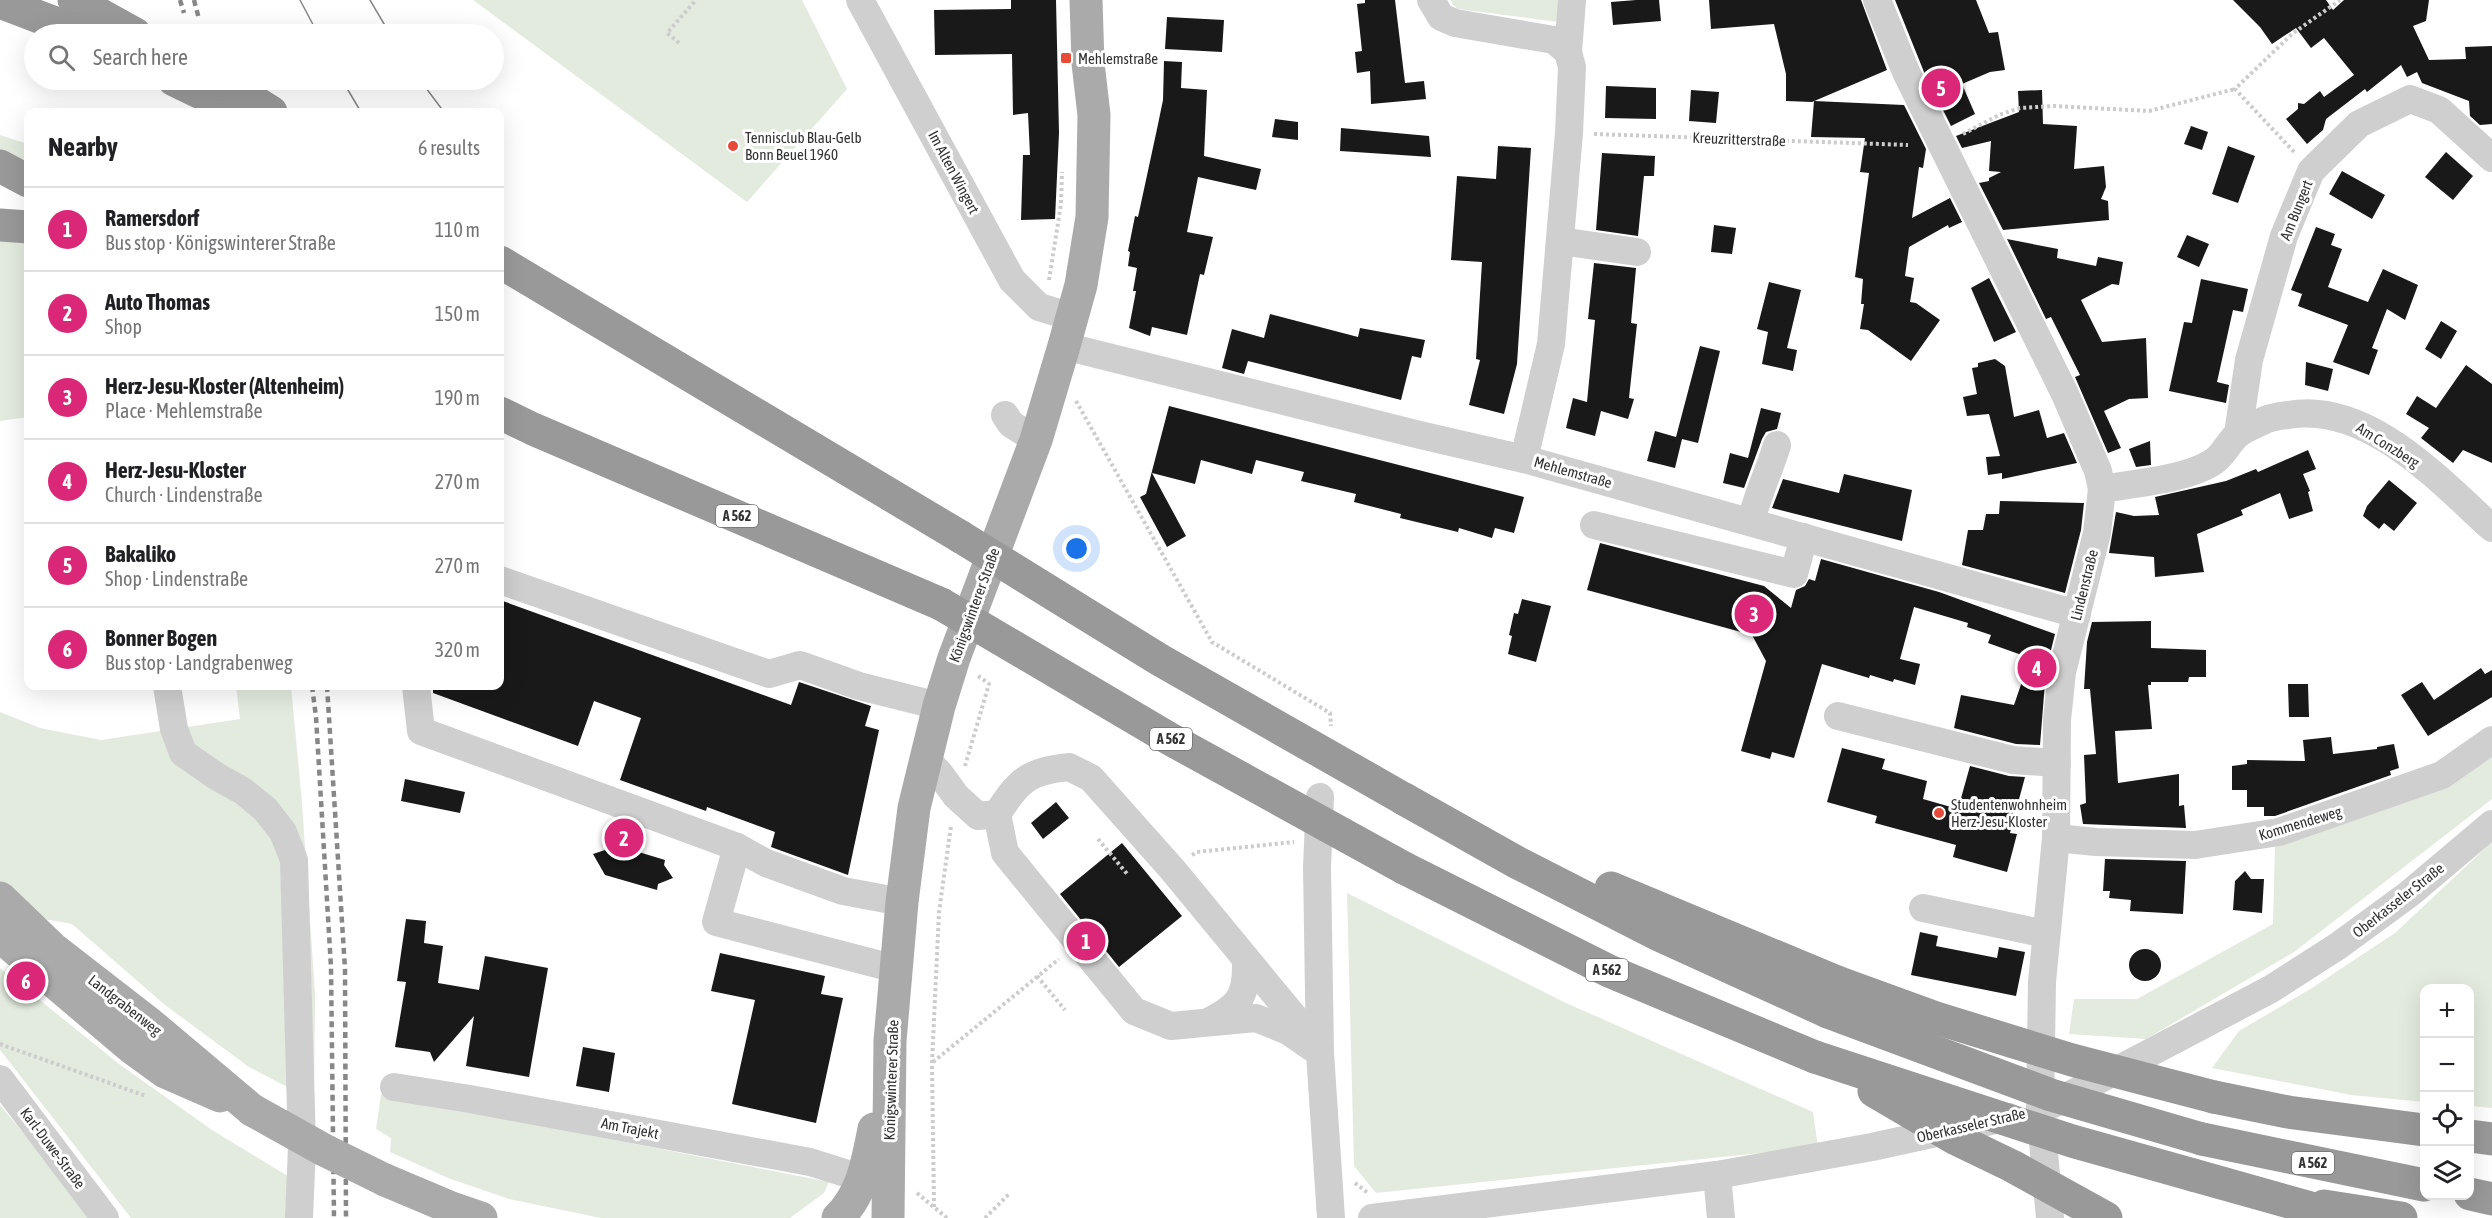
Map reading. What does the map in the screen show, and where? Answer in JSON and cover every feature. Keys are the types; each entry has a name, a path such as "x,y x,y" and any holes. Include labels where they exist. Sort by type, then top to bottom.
{"highway":[{"path":"75,0 117,24"},
{"path":"0,2 60,24"},
{"path":"195,90 232,108"},
{"path":"233,90 264,108"},
{"path":"0,166 24,179"},
{"path":"0,225 24,227"},
{"path":"504,263 961,537 1160,660 1404,799 1832,997 1936,1018 2072,1060 2214,1097 2299,1113 2420,1129"},
{"name":"A 562","path":"504,415 940,604 1170,738 1404,868 1609,971 1815,1057 2061,1137 2290,1201"},
{"path":"504,424 533,429"},
{"name":"A 562","path":"1832,997 2051,1095 2202,1139 2420,1184"},
{"path":"1815,1057 1956,1139 2012,1166 2106,1218"},
{"path":"2474,1137 2492,1139"},
{"path":"2474,1195 2492,1199"},
{"path":"2290,1201 2346,1218"},
{"path":"2290,1201 2401,1218"}],"main road":[{"name":"Königswinterer Straße","path":"888,1218 889,1063 902,902 915,808 939,706 954,658 1036,440 1060,324 1081,285 1092,216 1094,115 1088,63 1086,0"},
{"name":"Landgrabenweg","path":"0,898 52,948 168,1038 252,1110"},
{"name":"Landgrabenweg","path":"0,936 132,1048 165,1072 252,1110 324,1150 449,1213 481,1218"},
{"path":"838,1218 848,1208 864,1179 889,1063"}],"street":[{"name":"Im Alten Wingert","path":"860,0 1012,280 1060,324"},
{"path":"1431,0 1441,17 1455,23 1554,40 1568,52"},
{"path":"1524,459 1551,344 1569,133 1572,67 1568,52 1572,0"},
{"name":"Lindenstraße","path":"1877,0 1906,72 1941,146 2065,394 2098,471 2102,489 2097,533 2078,614 2061,672 2057,720 2056,837 2042,982 2040,1109 2050,1218"},
{"name":"Am Bungert","path":"2238,434 2249,360 2284,236 2311,171 2359,124 2410,99 2439,110 2492,158"},
{"path":"1560,241 1637,252"},
{"name":"Mehlemstraße","path":"1060,324 1420,435 1524,459 2078,614"},
{"name":"Am Conzberg","path":"2102,489 2186,473 2214,462 2238,434 2268,418 2307,412 2342,418 2367,429 2400,449 2439,480 2492,528"},
{"path":"1005,415 1011,424 1036,440"},
{"path":"1751,522 1757,496 1777,446"},
{"path":"1594,525 1794,574 1804,537"},
{"path":"504,581 769,674 800,665 859,686 939,706"},
{"path":"168,690 174,729 183,753 243,791 265,809 283,832 294,860 302,1147 299,1218"},
{"path":"416,690 421,732 737,847 766,863 843,891 902,902"},
{"path":"1838,716 2013,760 2057,763"},
{"name":"Kommendeweg","path":"2056,837 2096,842 2195,845 2279,832 2442,775 2492,740"},
{"path":"927,760 956,796 978,816 997,814"},
{"path":"1069,767 1091,778 1172,869 1320,1053 1288,1031 1256,1018 1171,1026 1134,1011 1005,853 997,814 1017,785 1042,769 1069,767"},
{"path":"1320,797 1318,839 1320,1053 1331,1218"},
{"name":"Oberkasseler Straße","path":"1373,1208 1716,1175 1872,1147 2040,1109 2060,1101 2271,989 2338,946 2409,894 2492,824"},
{"path":"737,847 716,922 896,969"},
{"path":"1923,908 2046,934"},
{"path":"1204,1024 1226,1013 1239,1000 1247,984 1246,959"},
{"name":"Karl-Duwe-Straße","path":"0,1078 105,1218"},
{"name":"Am Trajekt","path":"394,1087 471,1099 810,1162 864,1179"},
{"path":"1716,1175 1721,1218"}],"path":[{"path":"678,43 667,33 696,0"},
{"path":"1941,146 1999,115 2020,108 2054,106 2149,111 2235,89 2292,34 2340,0"},
{"path":"2235,89 2311,171"},
{"name":"Kreuzritterstraße","path":"1569,133 1908,145"},
{"path":"1060,324 1063,162"},
{"path":"1077,402 1212,642 1330,713 1331,735"},
{"path":"946,1218 934,1208 932,1063 939,912 956,796 989,684 970,668"},
{"path":"1098,839 1128,875"},
{"path":"1172,869 1197,852 1318,839"},
{"path":"932,1063 1037,976 1065,1010"},
{"path":"0,1044 149,1096"},
{"path":"1349,1177 1360,1188 1373,1208"},
{"path":"985,1218 1009,1194"}],"shaded area":[{"name":"Tennisclub Blau-Gelb Bonn Beuel 1960","path":"473,0 802,0 847,89 747,202"},
{"path":"1451,0 1560,0 1558,22 1458,9"},
{"path":"0,135 24,143 24,179 0,185"},
{"path":"24,216 24,418 0,421 0,225"},
{"path":"236,690 291,690 302,803 315,993 314,1101 249,1067 165,1005 72,924 33,917 0,884 0,712 40,728 101,740 240,719"},
{"path":"2492,753 2492,799 2294,952 2146,1039 2069,1034 2074,999 2137,999 2273,924 2275,843"},
{"path":"2492,842 2492,1108 2474,1106 2474,984 2420,984 2420,1102 2351,1095 2212,1068 2239,1031 2312,988 2395,933"},
{"path":"1347,893 1566,1003 1813,1112 1818,1147 1376,1193 1354,1166"},
{"path":"0,968 119,1064 212,1130 291,1178 290,1218 131,1218 0,1050"},
{"path":"381,1094 829,1182 824,1193 790,1218 601,1218 509,1199 448,1178 390,1152 391,1138 376,1129"},
{"path":"0,1105 93,1218 0,1218"}],"building":[{"path":"1011,0 1056,0 1059,133 1055,219 1021,220 1023,155 1030,155 1028,113 1013,115 1012,54 935,55 934,10 1011,9"},
{"path":"1365,0 1395,0 1405,83 1424,81 1426,99 1371,104 1370,71 1357,73 1355,52 1362,51 1357,4 1365,3"},
{"path":"1659,0 1661,21 1613,25 1611,2"},
{"path":"1709,0 1861,0 1887,70 1812,102 1786,101 1786,74 1774,24 1711,29"},
{"path":"1895,0 1976,0 1989,33 1998,32 2005,70 1990,72 1962,84 1975,114 1951,126 1924,72"},
{"path":"2233,0 2326,0 2333,10 2344,0 2429,0 2426,21 2413,26 2429,60 2466,59 2465,47 2492,46 2492,124 2480,125 2470,116 2469,101 2422,83 2417,72 2407,77 2401,65 2367,92 2365,89 2326,119 2323,130 2307,144 2286,119 2298,109 2298,103 2304,104 2320,91 2324,97 2354,75 2324,38 2311,48 2296,28 2272,44 2260,27"},
{"path":"1167,17 1224,20 1222,52 1165,49"},
{"path":"1164,61 1182,62 1181,88 1207,90 1204,156 1261,169 1256,190 1198,177 1187,232 1213,237 1204,275 1200,274 1187,335 1152,327 1150,336 1129,328 1136,291 1133,291 1137,268 1128,266 1130,252 1128,251 1135,216 1138,217 1163,100"},
{"path":"1606,86 1656,88 1656,119 1605,118"},
{"path":"1691,90 1719,92 1716,123 1689,121"},
{"path":"2042,90 2043,124 2077,126 2074,169 2104,166 2106,187 2101,199 2108,201 2109,220 2003,230 1979,183 1989,181 1989,178 2001,172 1989,171 1991,141 1962,148 1956,136 2019,112 2018,91"},
{"path":"1814,101 1904,105 1926,149 1923,168 1919,167 1912,218 1950,198 1962,222 1949,228 1948,225 1909,247 1905,276 1914,278 1910,302 1916,303 1940,320 1911,361 1868,330 1860,329 1864,304 1861,304 1863,279 1855,277 1869,173 1860,172 1865,138 1811,137"},
{"path":"1275,119 1298,122 1298,140 1272,137"},
{"path":"2191,126 2208,132 2202,150 2184,144"},
{"path":"1341,128 1429,136 1431,157 1340,151"},
{"path":"1498,146 1531,148 1517,364 1504,414 1469,405 1480,360 1476,359 1482,262 1451,260 1457,176 1496,179"},
{"path":"2228,146 2255,156 2238,203 2212,194"},
{"path":"2446,152 2473,176 2453,200 2425,177"},
{"path":"1602,153 1655,156 1654,176 1644,176 1638,236 1596,230"},
{"path":"2342,171 2385,195 2372,219 2329,194"},
{"path":"1714,225 1736,228 1732,254 1711,252"},
{"path":"2316,227 2335,234 2331,245 2342,249 2328,287 2368,302 2383,269 2418,285 2405,320 2387,309 2372,348 2378,350 2369,375 2333,362 2348,325 2298,306 2302,294 2291,290"},
{"path":"2187,235 2209,244 2199,267 2177,257"},
{"path":"2007,239 2058,249 2057,258 2096,266 2098,257 2123,262 2119,285 2112,284 2081,300 2102,342 2146,338 2148,398 2129,399 2104,411 2121,448 2108,453 2075,377 2080,375 2051,317 2046,319"},
{"path":"1594,263 1636,268 1631,323 1637,324 1629,398 1634,399 1628,419 1601,411 1595,436 1566,428 1573,398 1587,402 1595,320 1588,319"},
{"path":"1989,278 2016,332 1994,342 1971,288"},
{"path":"2201,279 2248,289 2243,312 2233,310 2217,382 2229,385 2226,403 2169,391 2184,322 2192,323"},
{"path":"1769,282 1801,290 1787,348 1797,350 1793,371 1762,364 1768,332 1757,329"},
{"path":"1270,314 1358,337 1360,328 1425,340 1421,358 1412,356 1401,400 1248,361 1244,374 1222,368 1232,329 1264,338"},
{"path":"2441,321 2457,331 2441,359 2425,349"},
{"path":"1700,346 1720,351 1698,443 1682,439 1675,468 1647,461 1655,431 1676,437"},
{"path":"1995,359 2005,366 2014,417 2039,410 2047,438 2064,433 2077,463 2002,479 2002,473 1988,475 1986,457 2000,456 1989,414 1967,416 1963,397 1977,394 1972,368 1978,367 1978,363"},
{"path":"2306,362 2333,369 2328,391 2305,385"},
{"path":"2466,365 2492,384 2492,463 2463,450 2453,463 2421,438 2429,428 2406,414 2417,396 2436,408"},
{"path":"1169,406 1524,497 1514,533 1495,528 1492,538 1459,528 1458,532 1400,518 1401,514 1354,502 1356,494 1301,481 1304,472 1256,460 1252,474 1201,460 1195,484 1152,473 1186,536 1167,547 1140,497 1146,494"},
{"path":"1761,408 1781,413 1777,429 1766,432 1762,439 1744,488 1723,483 1730,453 1748,458"},
{"path":"2150,441 2151,465 2136,467 2129,449"},
{"path":"2308,450 2316,469 2303,474 2310,491 2308,492 2313,511 2289,519 2280,493 2241,510 2243,515 2197,534 2204,572 2155,577 2154,557 2109,553 2116,512 2134,516 2159,515 2155,497 2226,481 2256,469 2258,472"},
{"path":"1844,474 1912,490 1902,541 1772,508 1783,479 1839,493"},
{"path":"2389,480 2417,503 2394,531 2384,523 2379,529 2363,516 2367,506"},
{"path":"2000,501 2084,503 2081,530 2065,593 1962,565 1968,530 1983,530 1986,514 1999,514"},
{"path":"1600,543 1764,586 1791,608 1796,590 1805,586 1809,579 1815,581 1821,559 1939,592 2055,634 2046,670 2040,745 2016,744 1954,728 1961,695 2014,705 2030,658 1988,643 1991,635 1967,627 1968,623 1914,607 1900,659 1920,664 1915,685 1894,679 1893,682 1870,675 1869,678 1822,664 1794,758 1772,752 1770,759 1741,751 1766,661 1752,635 1587,590"},
{"path":"1522,599 1551,606 1536,662 1508,654 1514,613 1518,614"},
{"path":"504,601 791,705 799,682 871,706 865,726 879,730 848,875 771,847 775,832 707,807 706,811 620,780 641,718 594,701 578,746 433,693 433,690 504,690"},
{"path":"2151,621 2151,648 2206,650 2206,677 2189,677 2188,682 2151,682 2151,685 2148,685 2152,729 2115,731 2118,783 2179,774 2179,806 2184,805 2186,828 2083,824 2080,805 2086,803 2084,755 2096,754 2090,689 2084,689 2087,642 2092,622"},
{"path":"2481,668 2485,674 2492,670 2492,697 2428,736 2401,695 2422,682 2434,700"},
{"path":"2288,684 2308,684 2309,717 2289,717"},
{"path":"2331,737 2333,754 2377,749 2377,747 2394,744 2399,768 2390,771 2391,775 2275,816 2264,816 2264,807 2247,807 2247,790 2232,790 2232,766 2247,764 2247,760 2305,761 2303,740"},
{"name":"Studentenwohnheim Herz-Jesu-Kloster","path":"1842,748 1885,759 1882,769 1927,781 1923,799 1958,809 1970,766 2009,776 2025,777 2010,833 2017,834 2007,872 1953,857 1956,845 1875,823 1877,816 1827,802"},
{"path":"405,779 465,792 460,813 401,801"},
{"path":"1056,802 1069,818 1043,839 1031,823"},
{"path":"609,843 665,860 664,865 673,878 658,884 657,890 605,875 593,854 608,849"},
{"path":"1122,843 1182,916 1119,967 1060,894"},
{"path":"2105,859 2186,861 2183,914 2130,911 2131,900 2109,898 2110,891 2103,891"},
{"path":"2245,871 2251,879 2264,879 2262,913 2233,910 2235,881"},
{"path":"406,919 426,921 424,943 443,946 438,983 479,990 485,956 548,968 529,1077 466,1066 474,1016 434,1062 430,1052 395,1047 406,982 397,981"},
{"path":"1920,932 1938,936 1936,946 1997,958 1999,947 2025,952 2016,996 1911,975"},
{"path":"2145,949 2156,954 2161,965 2156,976 2145,981 2134,976 2129,965 2134,954"},
{"path":"720,953 825,976 821,994 843,998 816,1123 732,1104 755,1000 711,991"},
{"path":"583,1047 615,1053 609,1092 576,1086"}],"tram line":[{"path":"300,0 313,24"},
{"path":"370,0 384,24"},
{"path":"348,90 359,108"},
{"path":"428,90 441,108"}],"railway":[{"path":"180,0 184,13"},
{"path":"194,0 199,19"},
{"path":"313,690 331,967 334,1218"},
{"path":"327,690 345,969 346,1218"}],"place":[{"name":"Mehlemstraße","path":"1066,58"},
{"name":"Bakaliko","path":"1941,88"},
{"name":"Tennisclub Blau-Gelb Bonn Beuel 1960","path":"733,146"},
{"name":"Herz-Jesu-Kloster (Altenheim)","path":"1754,614"},
{"name":"Herz-Jesu-Kloster","path":"2037,668"},
{"name":"Studentenwohnheim Herz-Jesu-Kloster","path":"1939,813"},
{"name":"Auto Thomas","path":"624,838"},
{"name":"Ramersdorf","path":"1086,941"},
{"name":"Bonner Bogen","path":"26,981"}]}
